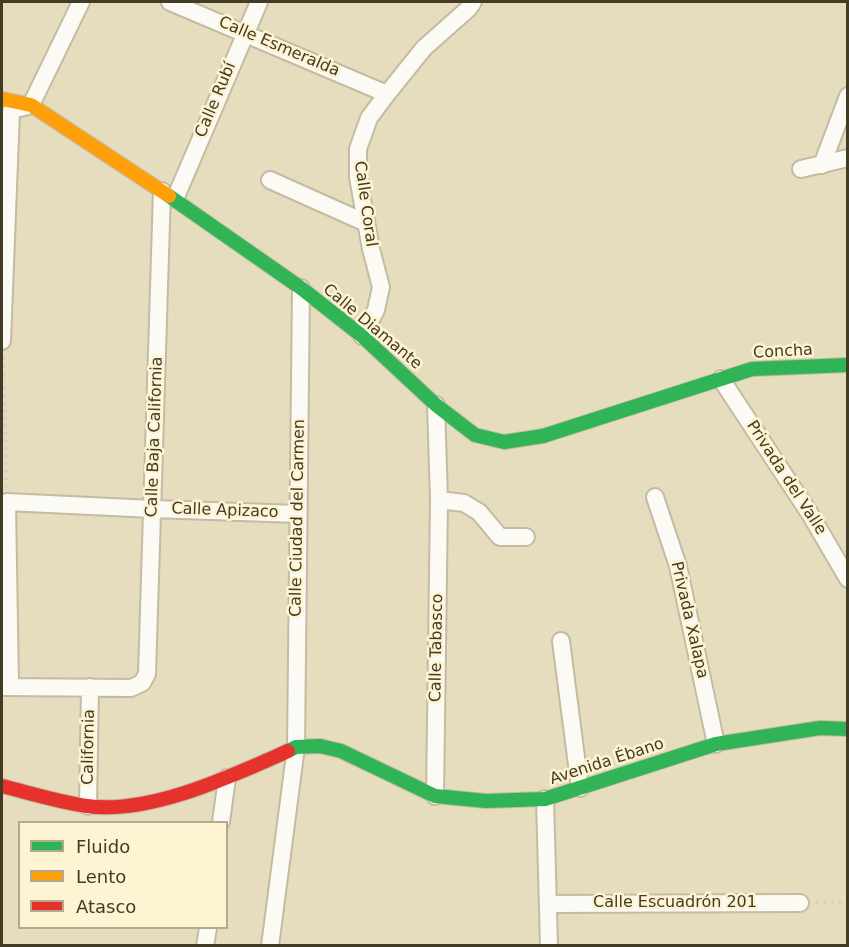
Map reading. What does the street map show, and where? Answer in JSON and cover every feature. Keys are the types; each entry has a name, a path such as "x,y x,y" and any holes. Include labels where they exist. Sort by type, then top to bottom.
{"street":[{"path":"2,341 5,108 31,105 81,2"},
{"name":"Calle Esmeralda","path":"170,2 387,94"},
{"name":"Calle Rubí","path":"168,195 259,2"},
{"name":"Calle Coral","path":"362,336 376,310 381,287 358,177 358,149 369,118 387,94 424,48 473,2"},
{"path":"822,165 848,96"},
{"name":"Calle Diamante","path":"31,105 168,195 301,288 362,336 436,405 475,435 504,442 543,436 721,379"},
{"path":"801,169 848,158"},
{"path":"270,180 366,223"},
{"name":"Calle Baja California","path":"90,687 131,688 142,683 147,674 168,195"},
{"name":"Calle Ciudad del Carmen","path":"270,945 296,747 301,288"},
{"name":"Concha","path":"721,379 752,369 848,365"},
{"name":"Privada del Valle","path":"721,379 810,513 848,579"},
{"name":"Calle Tabasco","path":"435,796 439,500 436,405"},
{"name":"Privada Xalapa","path":"655,497 678,566 716,744"},
{"path":"439,500 464,503 479,512 500,537 526,537"},
{"path":"7,502 6,687 90,687"},
{"name":"Calle Apizaco","path":"7,502 298,513"},
{"path":"561,641 580,788"},
{"name":"California","path":"88,806 90,687"},
{"name":"Avenida Ébano","path":"2,786 88,806 136,806 227,778 296,747 320,746 341,751 435,796 486,801 545,798 716,744 819,728 848,729"},
{"path":"221,821 227,778"},
{"path":"545,798 549,945"},
{"name":"Calle Escuadrón 201","path":"549,904 800,903"},
{"path":"206,945 208,929"}],"path":[{"path":"2,341 7,502"},
{"path":"800,903 848,902"}],"traffic: fast":[{"path":"169,196 301,288 362,336 436,405 475,435 504,442 543,436 752,369 848,365"},
{"path":"288,751 296,747 320,746 341,751 435,796 486,801 545,799 716,744 820,728 848,729"}],"traffic: slow":[{"path":"2,99 31,105 169,196"}],"traffic: jam":[{"path":"2,786 87,806 137,805 216,782 288,751"}]}
